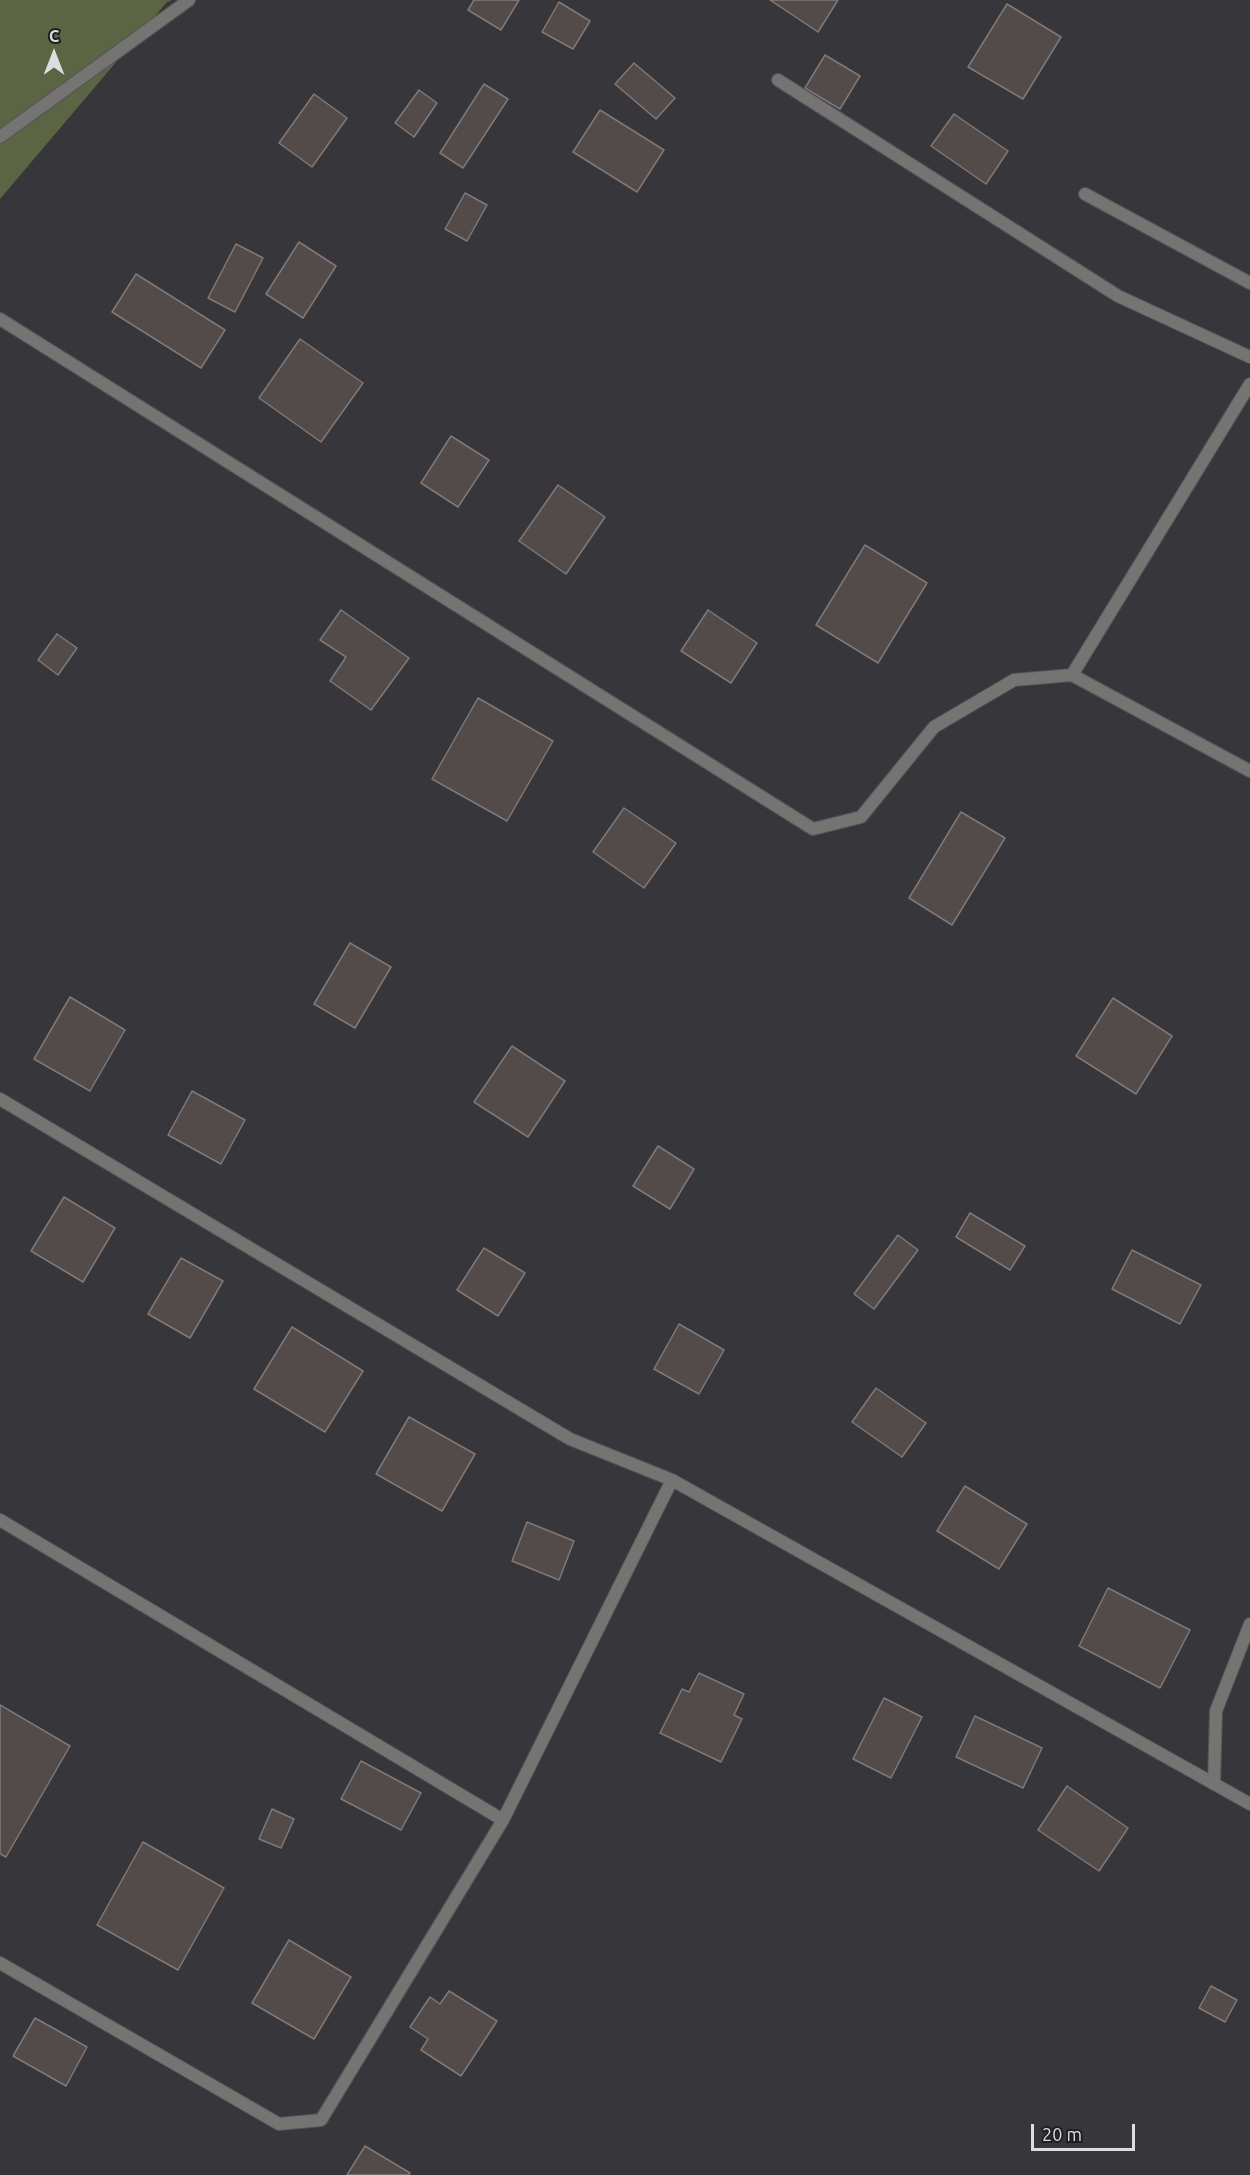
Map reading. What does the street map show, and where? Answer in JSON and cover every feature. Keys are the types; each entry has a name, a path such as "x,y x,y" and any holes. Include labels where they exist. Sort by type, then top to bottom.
{"street":[{"path":"0,137 189,0"},
{"path":"778,80 1118,296 1250,357"},
{"path":"1085,194 1250,283"},
{"path":"0,319 813,829 861,817 934,727 1014,680 1072,675 1250,771"},
{"path":"1072,675 1250,384"},
{"path":"0,1099 570,1439 672,1479 1250,1804"},
{"path":"0,1963 279,2124 321,2120 503,1820 672,1479"},
{"path":"0,1520 503,1820"},
{"path":"1214,1784 1216,1711 1250,1624"}],"green space":[{"path":"0,0 172,0 167,2 0,199"}],"building":[{"path":"474,0 519,0 501,30 468,10"},
{"path":"770,0 838,0 818,32"},
{"path":"559,2 590,21 573,49 542,32"},
{"path":"1007,4 1061,37 1023,99 968,67"},
{"path":"825,55 860,76 840,109 805,88"},
{"path":"634,63 675,98 656,119 615,84"},
{"path":"484,84 508,99 463,168 440,153"},
{"path":"419,90 437,103 414,137 395,123"},
{"path":"314,94 347,118 312,167 279,143"},
{"path":"600,110 664,150 637,192 573,152"},
{"path":"954,114 1008,151 986,184 931,146"},
{"path":"465,193 487,205 467,241 445,229"},
{"path":"299,242 336,266 303,318 266,294"},
{"path":"236,244 263,258 235,312 208,298"},
{"path":"136,274 225,330 201,368 112,312"},
{"path":"300,339 363,383 321,442 259,398"},
{"path":"451,436 489,460 458,507 421,483"},
{"path":"558,485 605,517 566,574 519,541"},
{"path":"865,545 927,583 878,663 816,625"},
{"path":"341,610 409,658 371,710 330,681 346,657 320,640"},
{"path":"708,610 757,643 731,683 681,651"},
{"path":"57,634 77,648 58,675 38,660"},
{"path":"478,698 553,741 507,821 432,779"},
{"path":"624,808 676,843 644,888 593,852"},
{"path":"961,812 1005,838 952,925 909,898"},
{"path":"350,943 391,967 355,1028 314,1004"},
{"path":"70,997 125,1030 90,1091 34,1059"},
{"path":"1113,998 1172,1036 1136,1094 1076,1056"},
{"path":"512,1046 565,1081 528,1137 474,1102"},
{"path":"192,1091 245,1120 221,1164 168,1135"},
{"path":"658,1146 694,1169 670,1209 633,1186"},
{"path":"64,1197 115,1228 83,1282 31,1251"},
{"path":"970,1213 1025,1246 1010,1270 956,1237"},
{"path":"898,1235 918,1250 874,1309 854,1294"},
{"path":"484,1248 525,1273 498,1316 457,1290"},
{"path":"1132,1250 1201,1285 1180,1324 1112,1289"},
{"path":"181,1258 223,1281 190,1338 148,1314"},
{"path":"679,1324 724,1350 699,1394 654,1369"},
{"path":"292,1327 363,1371 325,1432 254,1389"},
{"path":"876,1388 926,1423 902,1457 852,1422"},
{"path":"409,1417 475,1454 442,1511 376,1474"},
{"path":"965,1486 1027,1524 999,1569 937,1531"},
{"path":"527,1522 574,1541 559,1580 512,1561"},
{"path":"1108,1588 1190,1630 1160,1688 1079,1646"},
{"path":"699,1673 744,1694 734,1715 742,1719 721,1762 660,1733 682,1689 689,1692"},
{"path":"884,1698 922,1717 891,1778 853,1759"},
{"path":"0,1705 70,1746 6,1857 0,1854"},
{"path":"975,1716 1042,1748 1023,1788 956,1757"},
{"path":"361,1761 421,1793 401,1830 341,1799"},
{"path":"1067,1786 1128,1828 1099,1871 1038,1830"},
{"path":"272,1809 294,1819 281,1848 259,1839"},
{"path":"143,1842 224,1888 178,1970 97,1925"},
{"path":"289,1940 351,1977 314,2039 252,2003"},
{"path":"1211,1986 1237,2000 1225,2022 1199,2008"},
{"path":"449,1991 497,2021 461,2076 421,2050 428,2039 410,2027 430,1997 440,2004"},
{"path":"35,2018 87,2047 66,2086 13,2056"},
{"path":"365,2146 410,2173 409,2175 347,2175"}]}
